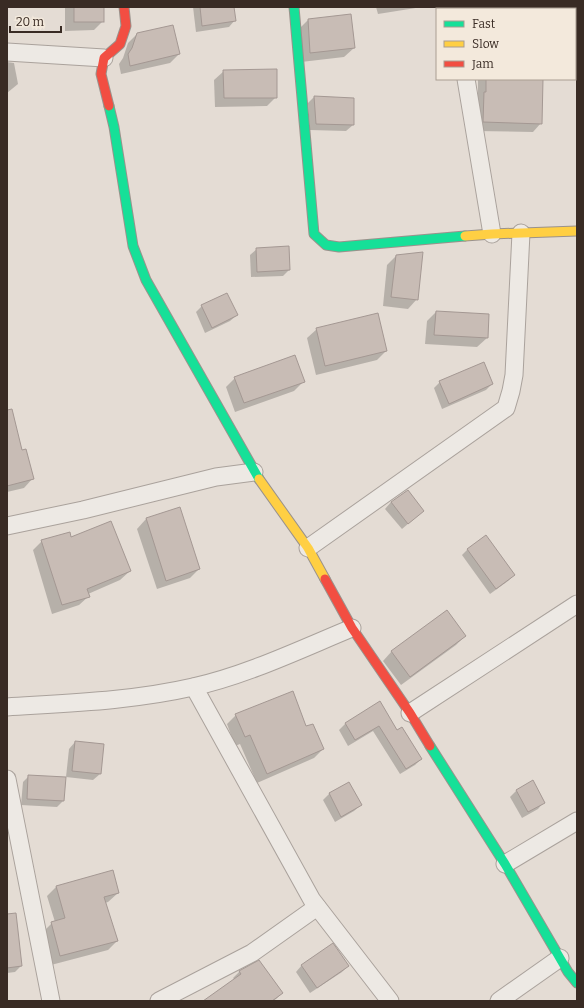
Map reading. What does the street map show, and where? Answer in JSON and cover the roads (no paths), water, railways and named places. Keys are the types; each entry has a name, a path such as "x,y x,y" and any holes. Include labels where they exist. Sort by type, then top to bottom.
{"street":[{"path":"124,7 126,26 120,44 104,58 101,74 114,127 133,246 146,280 254,472 308,548 352,628 410,713 505,864 568,972 577,983"},
{"path":"294,7 314,234 326,245 339,247 492,234 577,231"},
{"path":"7,52 104,58"},
{"path":"466,80 492,234"},
{"path":"308,548 506,408 512,391 514,375 520,233"},
{"path":"7,526 83,510 216,478 254,472"},
{"path":"410,713 577,604"},
{"path":"7,707 119,700 194,687 248,670 352,628"},
{"path":"194,687 312,900 390,1001"},
{"path":"7,779 51,1001"},
{"path":"505,864 577,820"},
{"path":"158,1001 252,953 318,907"},
{"path":"499,1001 560,958"}]}
